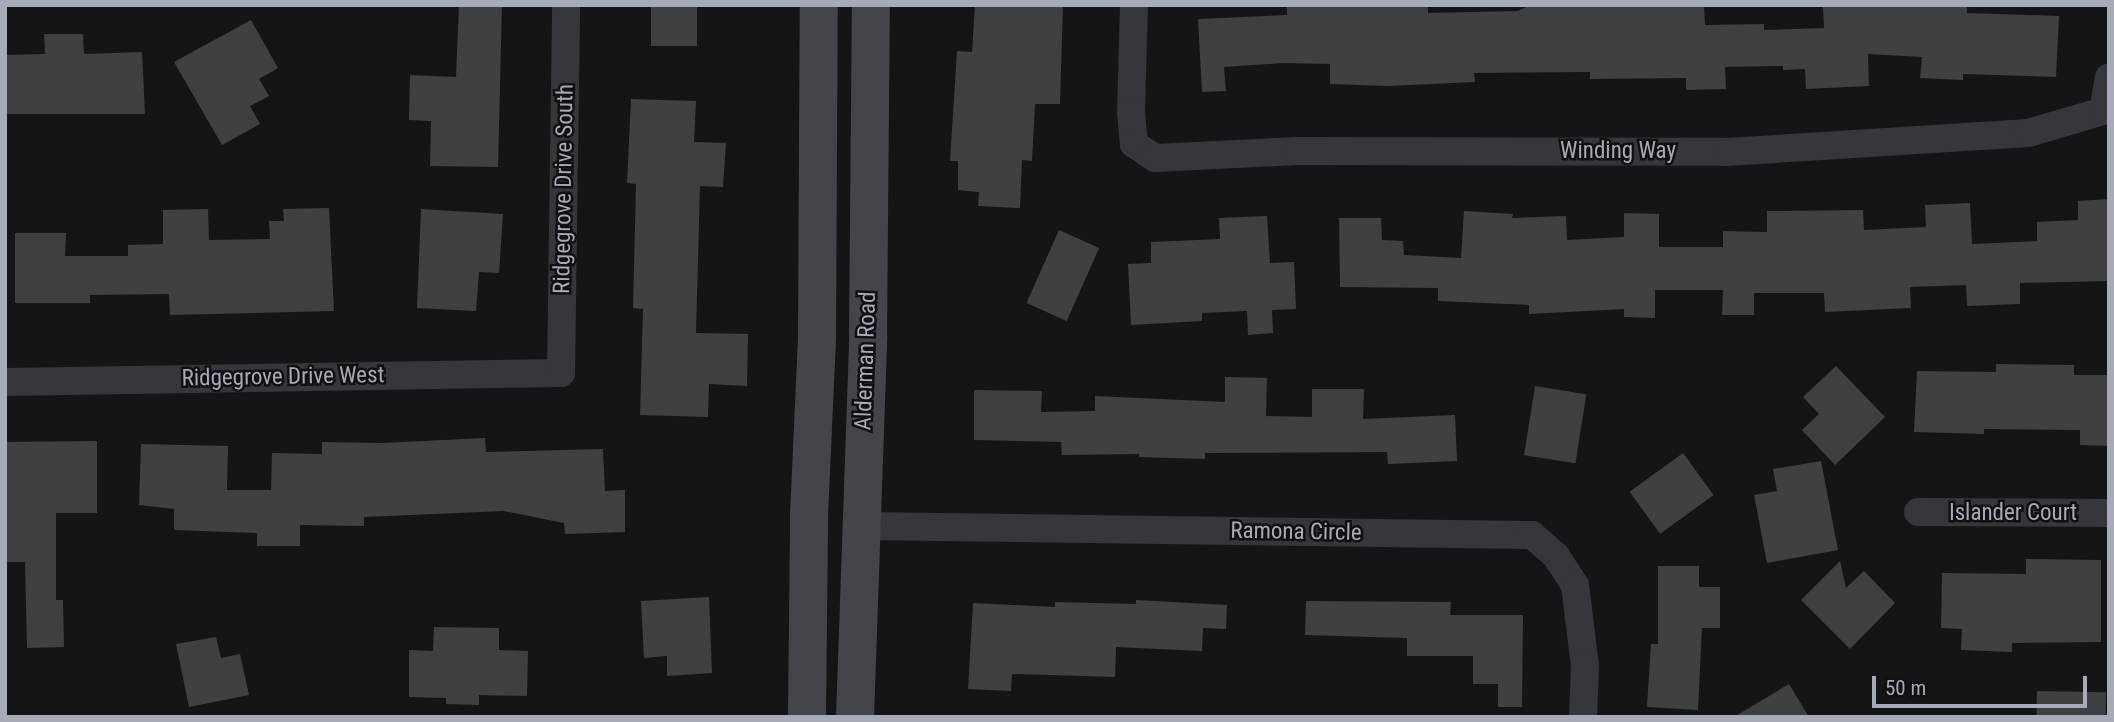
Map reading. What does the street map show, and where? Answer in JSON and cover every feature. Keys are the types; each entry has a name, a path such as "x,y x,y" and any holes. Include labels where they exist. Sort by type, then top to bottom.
{"main road":[{"path":"807,717 809,514 817,337 819,5"},
{"name":"Alderman Road","path":"855,717 868,336 871,5"}],"street":[{"name":"Ridgegrove Drive South","path":"561,373 566,5"},
{"name":"Winding Way","path":"1134,5 1130,112 1134,144 1155,158 1298,150 1727,152 2028,133 2103,111 2109,78"},
{"name":"Ridgegrove Drive West","path":"5,382 561,373"},
{"name":"Islander Court","path":"1917,512 2109,513"},
{"name":"Ramona Circle","path":"860,526 1532,535 1556,555 1575,585 1585,666 1583,717"}],"building":[{"path":"459,5 502,5 498,167 430,166 431,121 409,120 410,75 456,77"},
{"path":"651,5 697,5 697,46 651,46"},
{"path":"975,5 1063,5 1060,104 1035,104 1032,161 1022,160 1020,208 978,206 979,192 958,190 958,161 950,161 957,51 972,52"},
{"path":"1287,5 1428,5 1428,13 1518,11 1530,5 1704,5 1705,25 1764,24 1764,30 1824,28 1823,7 1967,5 1967,13 2059,16 2056,77 1963,74 1963,80 1920,78 1922,57 1868,54 1869,86 1806,89 1805,69 1783,70 1783,66 1725,67 1726,89 1686,90 1686,78 1590,79 1590,72 1474,73 1475,82 1388,86 1330,84 1330,64 1284,63 1224,67 1226,91 1202,92 1198,19 1287,15"},
{"path":"251,20 278,68 259,79 269,96 250,106 260,124 222,145 174,62"},
{"path":"44,34 83,34 84,54 142,52 145,114 5,114 5,55 45,54"},
{"path":"631,99 696,101 694,142 726,143 723,187 700,186 696,333 748,334 747,386 709,384 708,417 640,415 643,309 633,308 636,184 627,183"},
{"path":"2109,199 2109,281 2020,283 2020,304 1967,306 1966,285 1910,287 1911,308 1825,312 1824,293 1754,293 1754,315 1722,315 1723,290 1655,290 1655,318 1624,317 1624,309 1529,314 1529,305 1438,301 1438,288 1340,287 1339,218 1381,218 1382,240 1403,241 1404,255 1461,258 1464,211 1513,214 1512,218 1566,216 1567,240 1624,237 1624,213 1659,214 1659,247 1723,247 1723,231 1767,232 1767,211 1863,210 1864,230 1926,227 1925,205 1970,203 1972,244 2037,241 2037,222 2078,220 2078,201"},
{"path":"329,208 334,311 170,315 169,294 90,295 90,303 15,303 15,233 66,233 65,256 128,256 128,245 163,244 163,210 208,209 209,240 270,239 269,221 284,221 283,209"},
{"path":"421,209 503,214 499,273 479,272 476,311 417,308"},
{"path":"1267,216 1270,263 1294,262 1296,309 1272,310 1273,333 1248,335 1247,311 1202,313 1202,321 1131,325 1128,264 1151,263 1151,242 1220,239 1219,218"},
{"path":"1059,230 1099,248 1067,321 1026,303"},
{"path":"1996,364 2074,365 2074,375 2109,375 2109,446 2080,445 2080,430 1984,429 1984,434 1914,432 1917,371 1996,372"},
{"path":"1836,366 1885,417 1835,465 1802,430 1819,414 1803,397"},
{"path":"1225,377 1267,378 1266,416 1312,417 1312,389 1364,389 1363,419 1455,415 1457,461 1388,464 1387,452 1205,453 1205,459 1139,457 1139,454 1062,455 1061,442 974,440 974,390 1042,391 1041,412 1095,411 1095,396 1225,402"},
{"path":"1535,386 1586,394 1575,463 1524,455"},
{"path":"485,438 486,452 603,449 605,491 625,490 625,532 565,534 564,523 504,511 364,517 364,526 300,525 300,546 257,546 257,533 174,530 174,509 139,505 141,444 228,446 227,490 271,490 272,453 322,454 322,442 382,443"},
{"path":"97,441 97,513 56,513 56,600 63,600 64,647 27,648 25,562 5,562 5,442"},
{"path":"1683,453 1714,495 1660,534 1630,492"},
{"path":"1821,461 1838,550 1767,563 1754,495 1777,491 1773,469"},
{"path":"2026,559 2101,560 2101,642 2012,643 2012,652 1961,650 1962,629 1941,628 1942,573 2026,574"},
{"path":"1840,561 1846,588 1864,571 1895,603 1850,649 1801,600"},
{"path":"1658,566 1699,566 1699,587 1720,587 1720,628 1702,628 1698,710 1647,707 1651,644 1658,644"},
{"path":"709,597 712,673 667,676 667,656 644,658 641,601"},
{"path":"1136,600 1227,605 1226,629 1203,628 1202,651 1116,647 1115,677 1012,674 1011,691 968,689 973,603 1055,607 1055,602 1136,604"},
{"path":"1306,601 1451,602 1450,615 1523,615 1522,707 1498,707 1498,684 1473,684 1473,656 1407,656 1407,638 1305,635"},
{"path":"434,627 499,628 499,650 528,651 527,696 479,695 479,705 446,704 446,698 409,697 409,650 433,651"},
{"path":"216,637 221,658 240,654 249,695 189,707 176,644"},
{"path":"1789,684 1809,717 1734,717"},
{"path":"2037,691 2106,692 2106,717 2037,717"}]}
